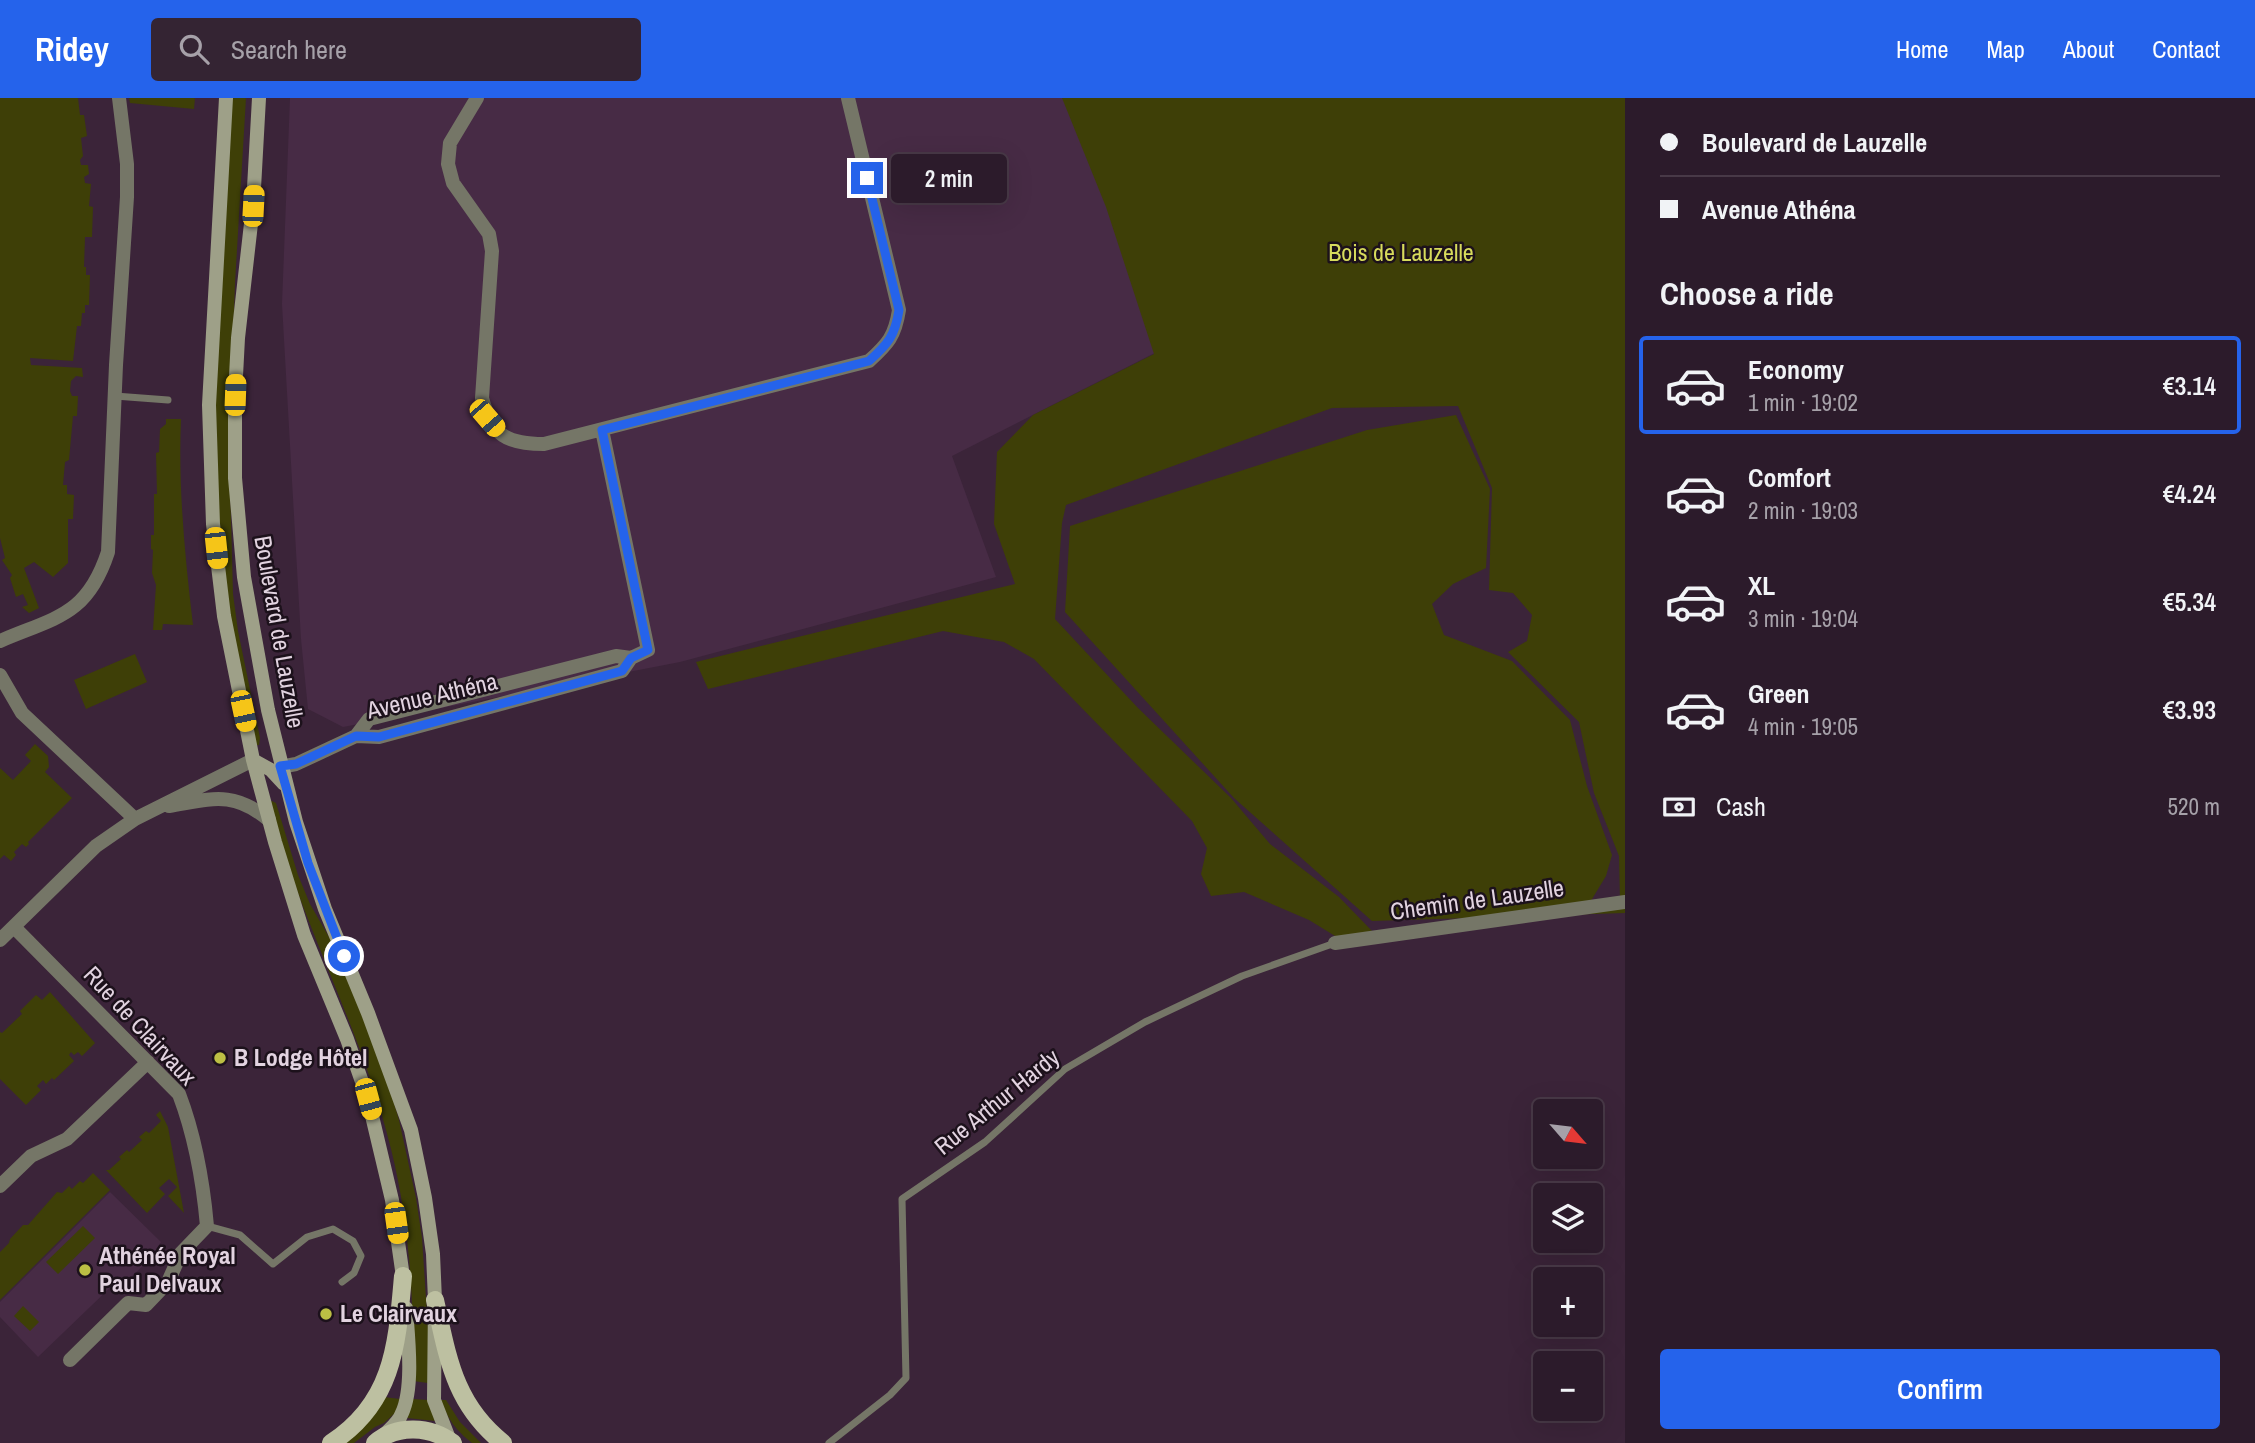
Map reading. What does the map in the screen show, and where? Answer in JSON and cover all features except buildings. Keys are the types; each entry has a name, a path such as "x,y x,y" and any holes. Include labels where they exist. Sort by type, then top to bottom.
{"main road":[{"name":"Boulevard de Lauzelle","path":"226,98 209,405 211,485 225,616 253,761 269,820 304,934 347,1039 368,1099 392,1200 408,1333 407,1394 399,1419 380,1439"},
{"name":"Boulevard de Lauzelle","path":"259,98 251,236 238,338 234,437 244,577 280,766 308,863 411,1130 433,1254 434,1400 452,1442"},
{"path":"253,761 271,770 285,785"},
{"path":"331,1443 359,1420 381,1391 389,1374 396,1350 403,1276"},
{"path":"435,1300 448,1359 459,1391 474,1416 503,1443"},
{"path":"380,1439 401,1430 418,1430 435,1433 452,1442"}],"street":[{"path":"0,641 74,608 88,596 100,575 108,552 127,164 119,98"},
{"path":"477,98 450,143 448,164 453,183 489,234 492,251 482,398 487,418 502,435 519,444 544,444 869,361 887,344 896,328 899,310 848,98"},
{"name":"Avenue Athéna","path":"280,766 296,764 356,736 379,737 622,671 631,658 648,650 602,430"},
{"path":"0,675 22,713 135,819"},
{"path":"0,940 96,846 135,819 253,761"},
{"path":"160,807 235,799 269,820"},
{"name":"Chemin de Lauzelle","path":"1335,943 1625,902"},
{"name":"Rue de Clairvaux","path":"14,927 179,1094 191,1125 207,1226"},
{"path":"0,1185 31,1156 67,1139 148,1062"},
{"path":"70,1360 128,1303 146,1305 168,1282 181,1252 207,1226"}],"lane":[{"path":"115,396 168,400"},
{"name":"Rue Arthur Hardy","path":"829,1443 890,1395 906,1378 902,1199 985,1142 1065,1069 1145,1022 1242,976 1335,943"},
{"path":"207,1226 240,1235 273,1264 307,1237 333,1229 353,1241 361,1256 354,1273 342,1282"}],"shaded area":[{"path":"290,98 1251,98 1245,307 952,456 996,577 680,662 343,727 308,709 301,639 282,304"},
{"name":"Athénée Royal Paul Delvaux","path":"110,1192 161,1242 150,1259 123,1285 117,1281 38,1357 0,1317 0,1302"}],"green space":[{"path":"0,98 78,98 87,136 81,138 83,156 80,160 81,165 88,165 89,174 84,177 85,183 91,184 89,206 93,207 92,237 85,237 84,267 86,275 90,275 89,305 85,305 81,326 77,326 73,361 30,358 31,365 82,368 83,377 76,376 71,381 70,391 72,396 78,396 77,416 73,416 69,460 65,462 63,485 67,485 67,494 74,495 73,519 68,519 68,563 53,577 34,562 24,568 39,608 29,613 22,607 28,605 23,594 16,597 10,578 12,575 2,560 5,558 0,538"},
{"path":"129,98 195,98 194,109 130,103"},
{"path":"230,98 246,98 229,445 233,594 260,738 259,745 256,745 243,690 220,553 213,425"},
{"name":"Bois de Lauzelle","path":"1062,98 1625,98 1625,901 1620,901 1619,856 1594,793 1579,722 1508,652 1527,641 1532,615 1513,593 1489,590 1492,488 1458,406 1332,408 1066,505 1062,523 1055,619 1138,708 1231,798 1270,844 1339,897 1372,931 1340,939 1309,920 1244,892 1211,896 1201,874 1207,848 1192,821 1034,659 1004,642 943,631 708,689 696,662 1015,584 994,524 997,452 1033,415 1154,354 1106,207"},
{"path":"1456,415 1490,489 1486,568 1453,584 1432,604 1444,635 1512,661 1570,720 1587,786 1612,855 1606,876 1589,904 1625,905 1625,913 1372,921 1234,798 1065,612 1070,526 1367,430"},
{"path":"166,419 181,419 183,522 193,625 163,624 162,630 153,630 156,585 152,573 151,535 154,535 154,494 157,494 156,453 159,452 160,429 166,424"},
{"path":"135,654 147,682 86,709 74,680"},
{"path":"35,744 48,756 49,767 45,772 72,798 26,847 22,844 14,852 16,855 11,861 4,855 0,859 0,768 13,780 31,761 25,755"},
{"path":"270,802 276,803 298,875 310,904 341,958 385,1072 399,1120 422,1238 428,1329 428,1383 413,1381 413,1323 407,1235 383,1119 296,886"},
{"path":"50,992 95,1043 82,1056 78,1052 74,1055 71,1052 69,1055 74,1061 54,1080 52,1078 46,1084 43,1080 37,1086 41,1090 26,1105 0,1079 0,1032 22,1014 20,1011 36,995 42,1000"},
{"path":"160,1111 168,1127 184,1213 168,1196 177,1187 169,1179 159,1188 165,1194 147,1213 106,1170 142,1140 139,1137 146,1131 149,1133 161,1121 156,1115"},
{"path":"93,1173 110,1190 0,1300 0,1252 57,1192 62,1193 69,1186 72,1189"},
{"path":"83,1226 95,1238 58,1274 46,1262"},
{"path":"23,1306 39,1322 30,1331 14,1316"},
{"path":"384,1397 400,1399 395,1413 354,1443 341,1443"},
{"path":"413,1399 429,1400 435,1421 407,1418"},
{"path":"441,1400 446,1400 460,1422 481,1443 472,1443 457,1429"}],"place":[{"name":"B Lodge Hôtel","path":"220,1058"},
{"name":"Athénée Royal Paul Delvaux","path":"85,1270"},
{"name":"Le Clairvaux","path":"326,1314"}],"route":[{"path":"344,956 308,863 280,766 296,764 356,736 379,737 622,671 631,658 648,650 602,430 869,361 887,344 896,328 899,310 867,178"}]}
